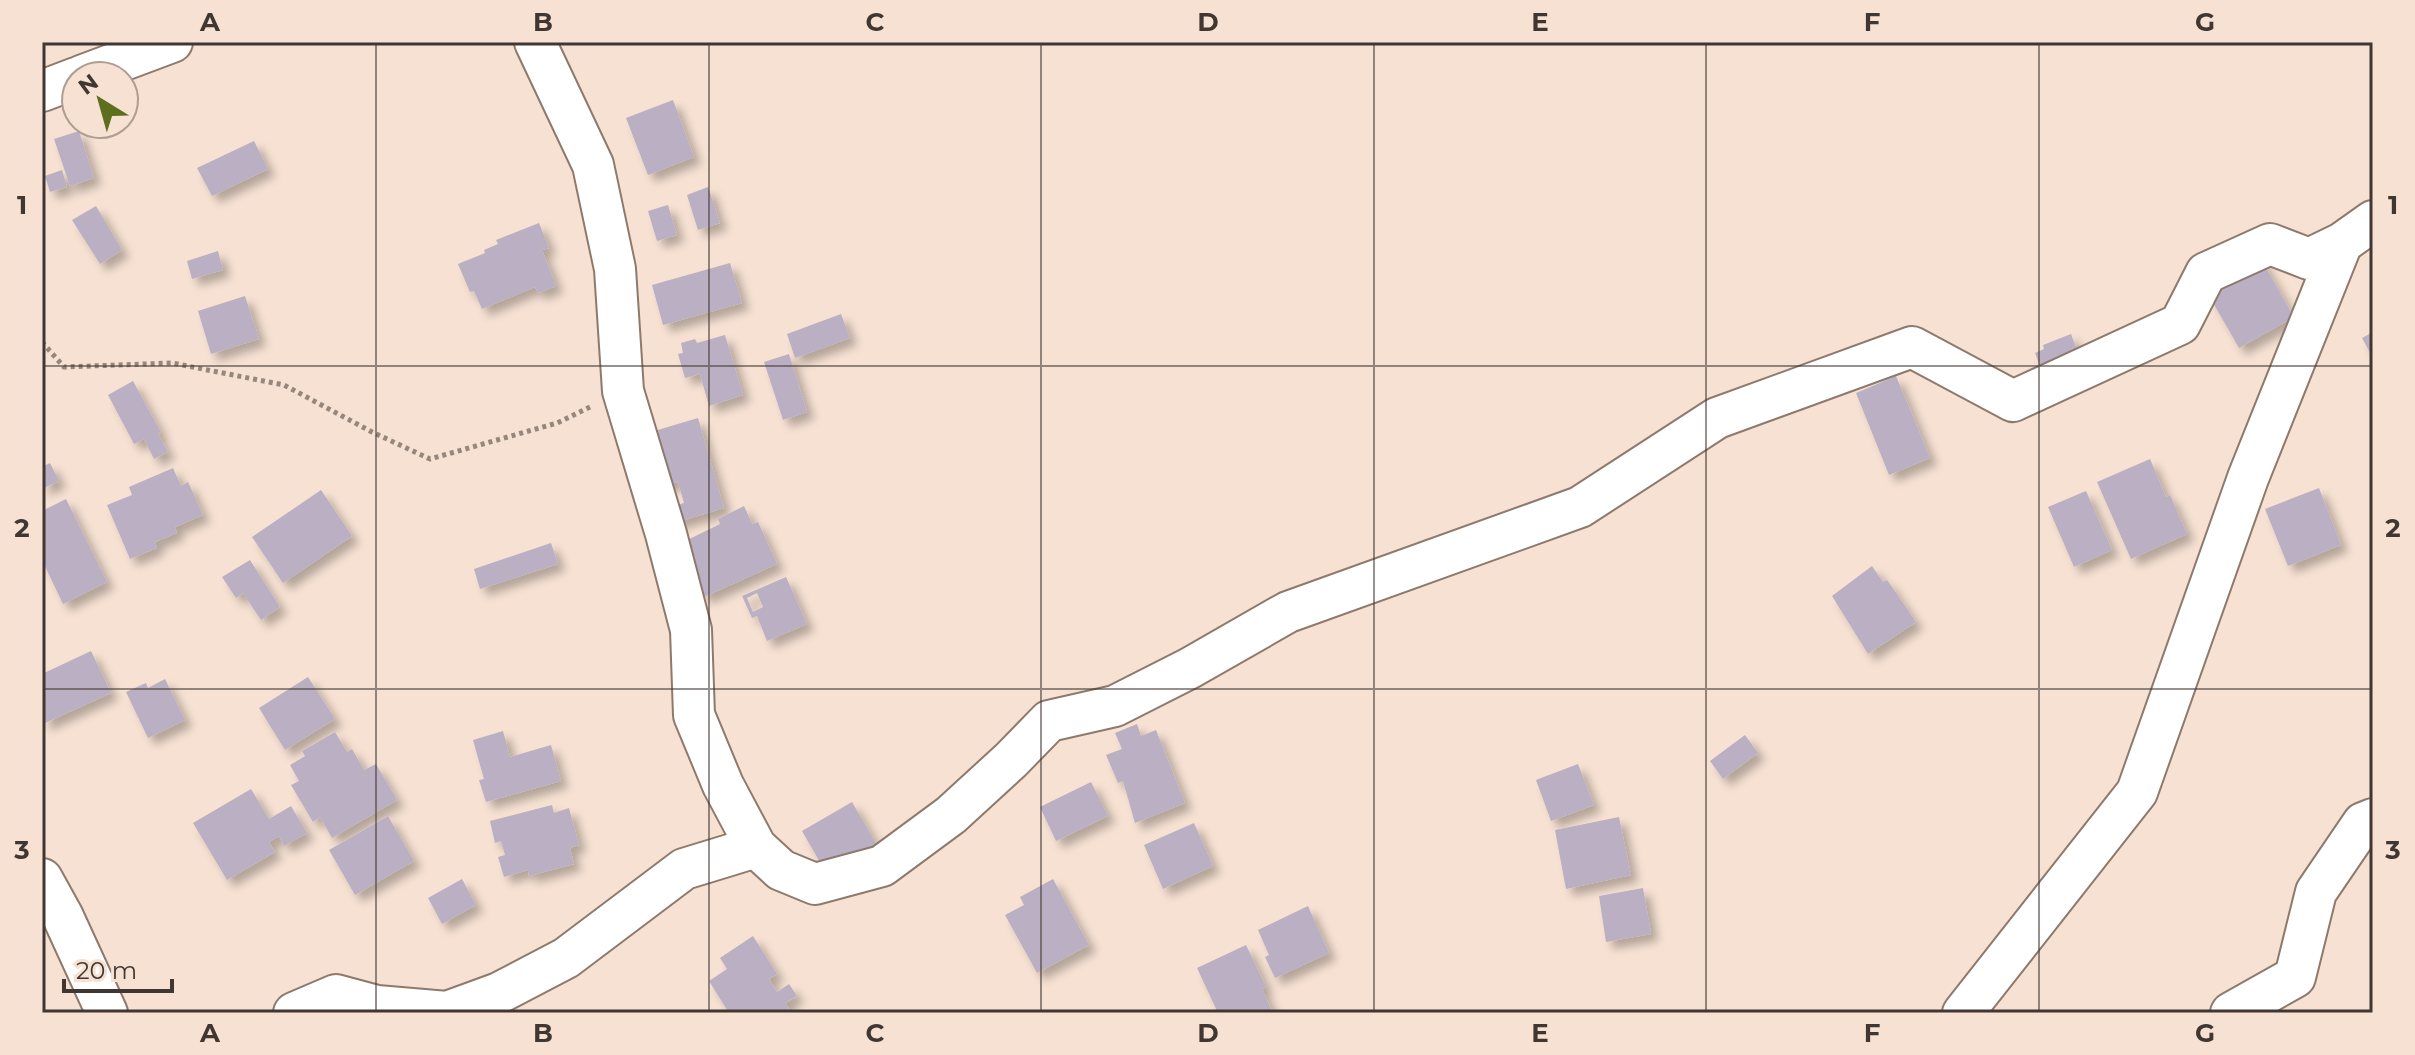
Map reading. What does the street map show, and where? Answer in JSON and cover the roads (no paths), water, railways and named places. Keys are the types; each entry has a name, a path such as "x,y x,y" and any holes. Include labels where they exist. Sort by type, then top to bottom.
{"street":[{"path":"124,60 172,42"},
{"path":"535,42 593,165 615,269 623,391 691,630 694,715 723,785 756,847 781,870 815,884 882,866 951,815 1049,721 1115,706 1190,668 1288,612 1580,507 1717,418 1912,347 2013,401 2180,324 2206,273 2270,244 2309,259 2358,232"},
{"path":"1963,1013 2137,792 2248,478 2358,232"},
{"path":"2231,1013 2295,977 2316,892 2363,823 2373,819"},
{"path":"294,1013 336,995 377,1006 447,1012 460,1008 499,993 566,958 684,869 756,847"},
{"path":"42,879 107,1013"}]}
